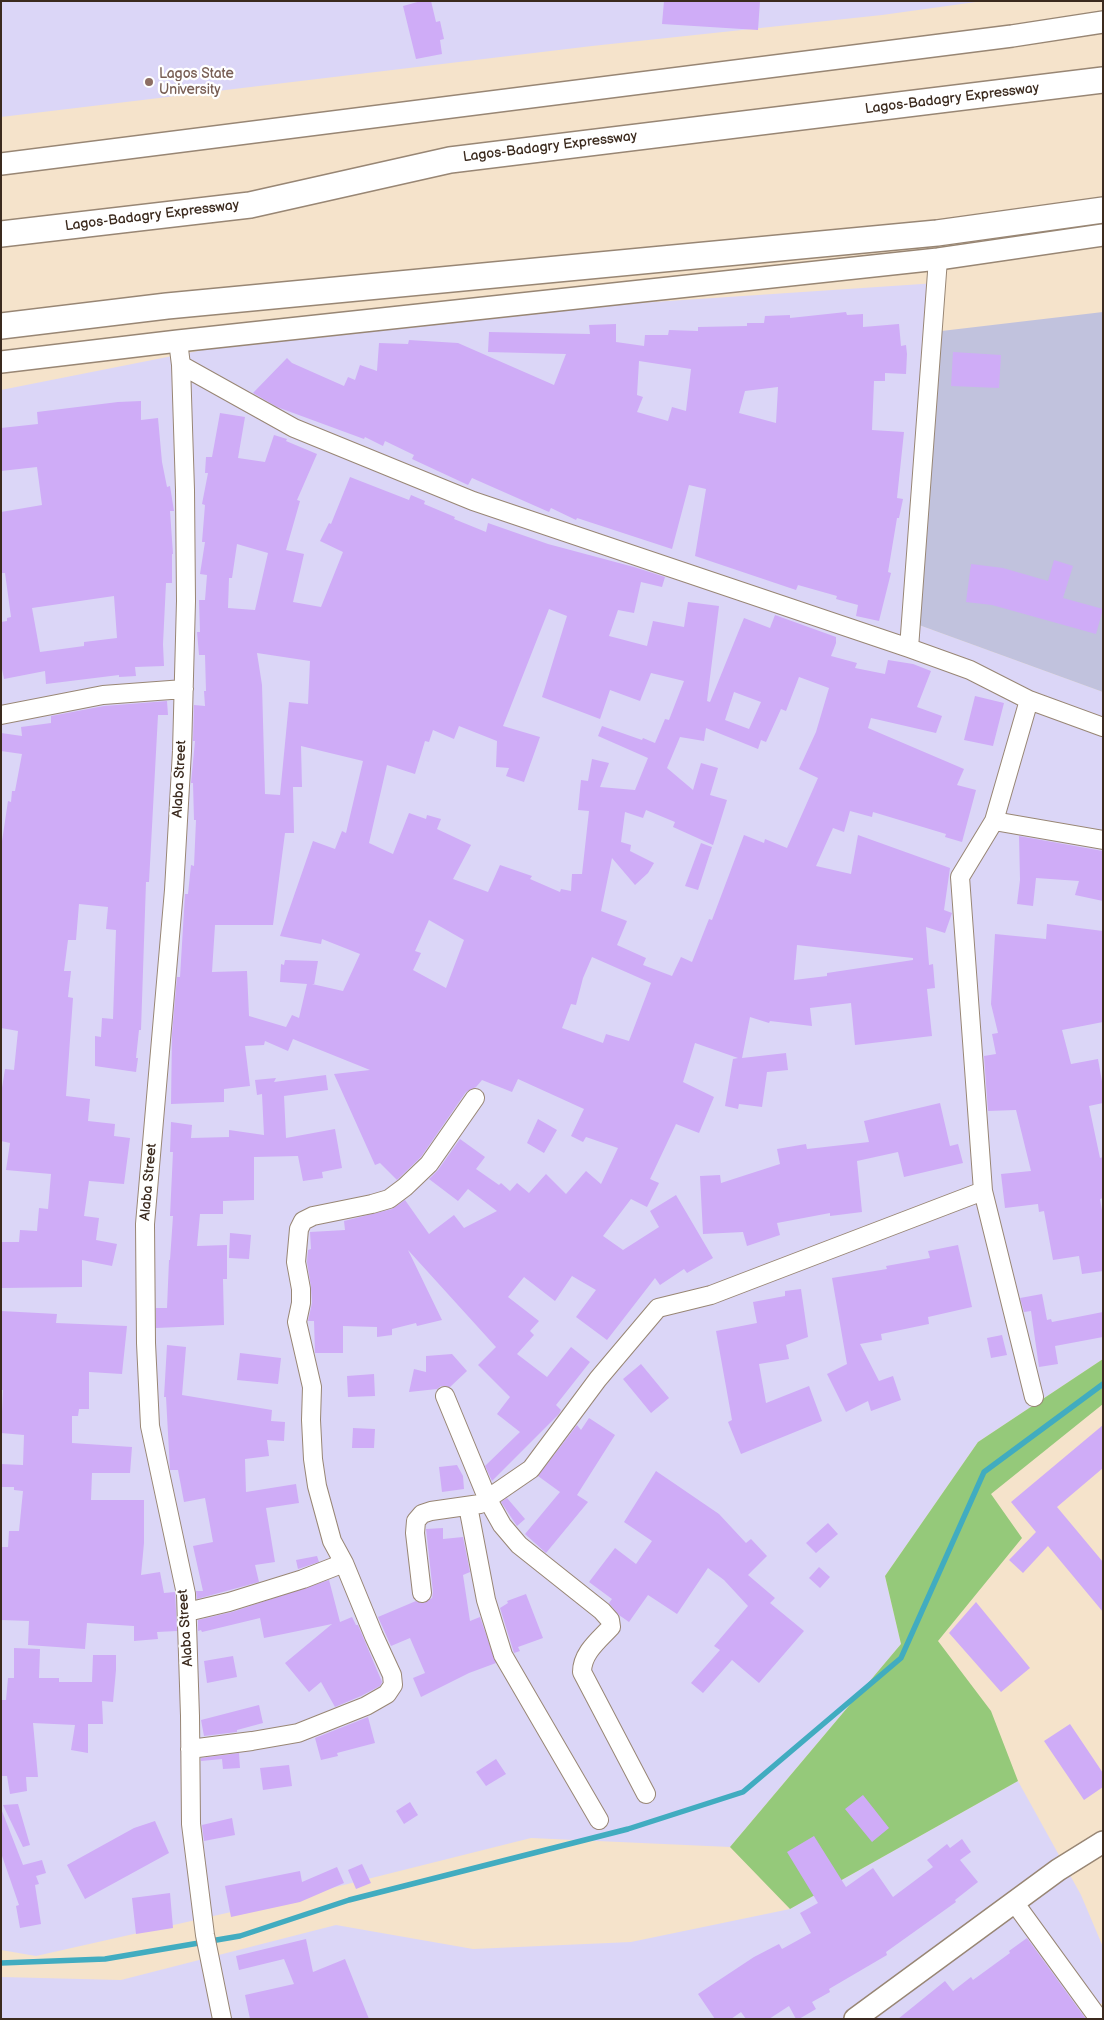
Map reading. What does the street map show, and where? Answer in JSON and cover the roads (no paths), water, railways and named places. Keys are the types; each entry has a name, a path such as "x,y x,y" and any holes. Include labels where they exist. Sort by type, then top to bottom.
{"highway":[{"name":"Lagos-Badagry Expressway","path":"1,234 250,205 450,160 1103,80"},
{"path":"1,326 177,305 937,233 1103,210"}],"main road":[{"path":"1,164 1012,36 1103,22"},
{"path":"1,362 178,341 938,259 1103,235"},
{"path":"855,2019 1058,1870 1098,1848"}],"street":[{"path":"910,648 938,259"},
{"name":"Alaba Street","path":"178,341 181,366 185,499 184,689 174,890 145,1234 146,1342 150,1426 186,1594 191,1824 205,1935 222,2019"},
{"path":"181,366 294,428 473,501 910,648 970,670 1029,700 1103,727"},
{"path":"1,715 103,695 184,689"},
{"path":"1029,700 994,821 960,877 983,1190 1034,1397"},
{"path":"994,821 1103,840"},
{"path":"190,1749 252,1742 298,1733 366,1706 387,1694 394,1685 392,1675 344,1563 332,1541 324,1518 317,1486 313,1459 311,1420 312,1387 297,1322 301,1303 301,1289 296,1262 299,1229 302,1221 312,1216 372,1204 389,1198 405,1187 428,1164 475,1098"},
{"path":"422,1593 415,1533 416,1521 422,1514 431,1511 480,1504 531,1469 598,1379 658,1308 712,1295 983,1190"},
{"path":"446,1396 488,1500 502,1525 520,1545 602,1611 610,1620 611,1627 588,1652 582,1664 582,1672 646,1794"},
{"path":"468,1506 486,1600 504,1655 599,1820"},
{"path":"187,1612 229,1602 303,1579 344,1563"},
{"path":"1014,1902 1099,2019"}],"waterway":[{"path":"1,1963 105,1959 240,1936 349,1900 628,1829 743,1792 901,1658 984,1472 1103,1384"}],"place":[{"name":"Lagos State University","path":"149,82"}]}
